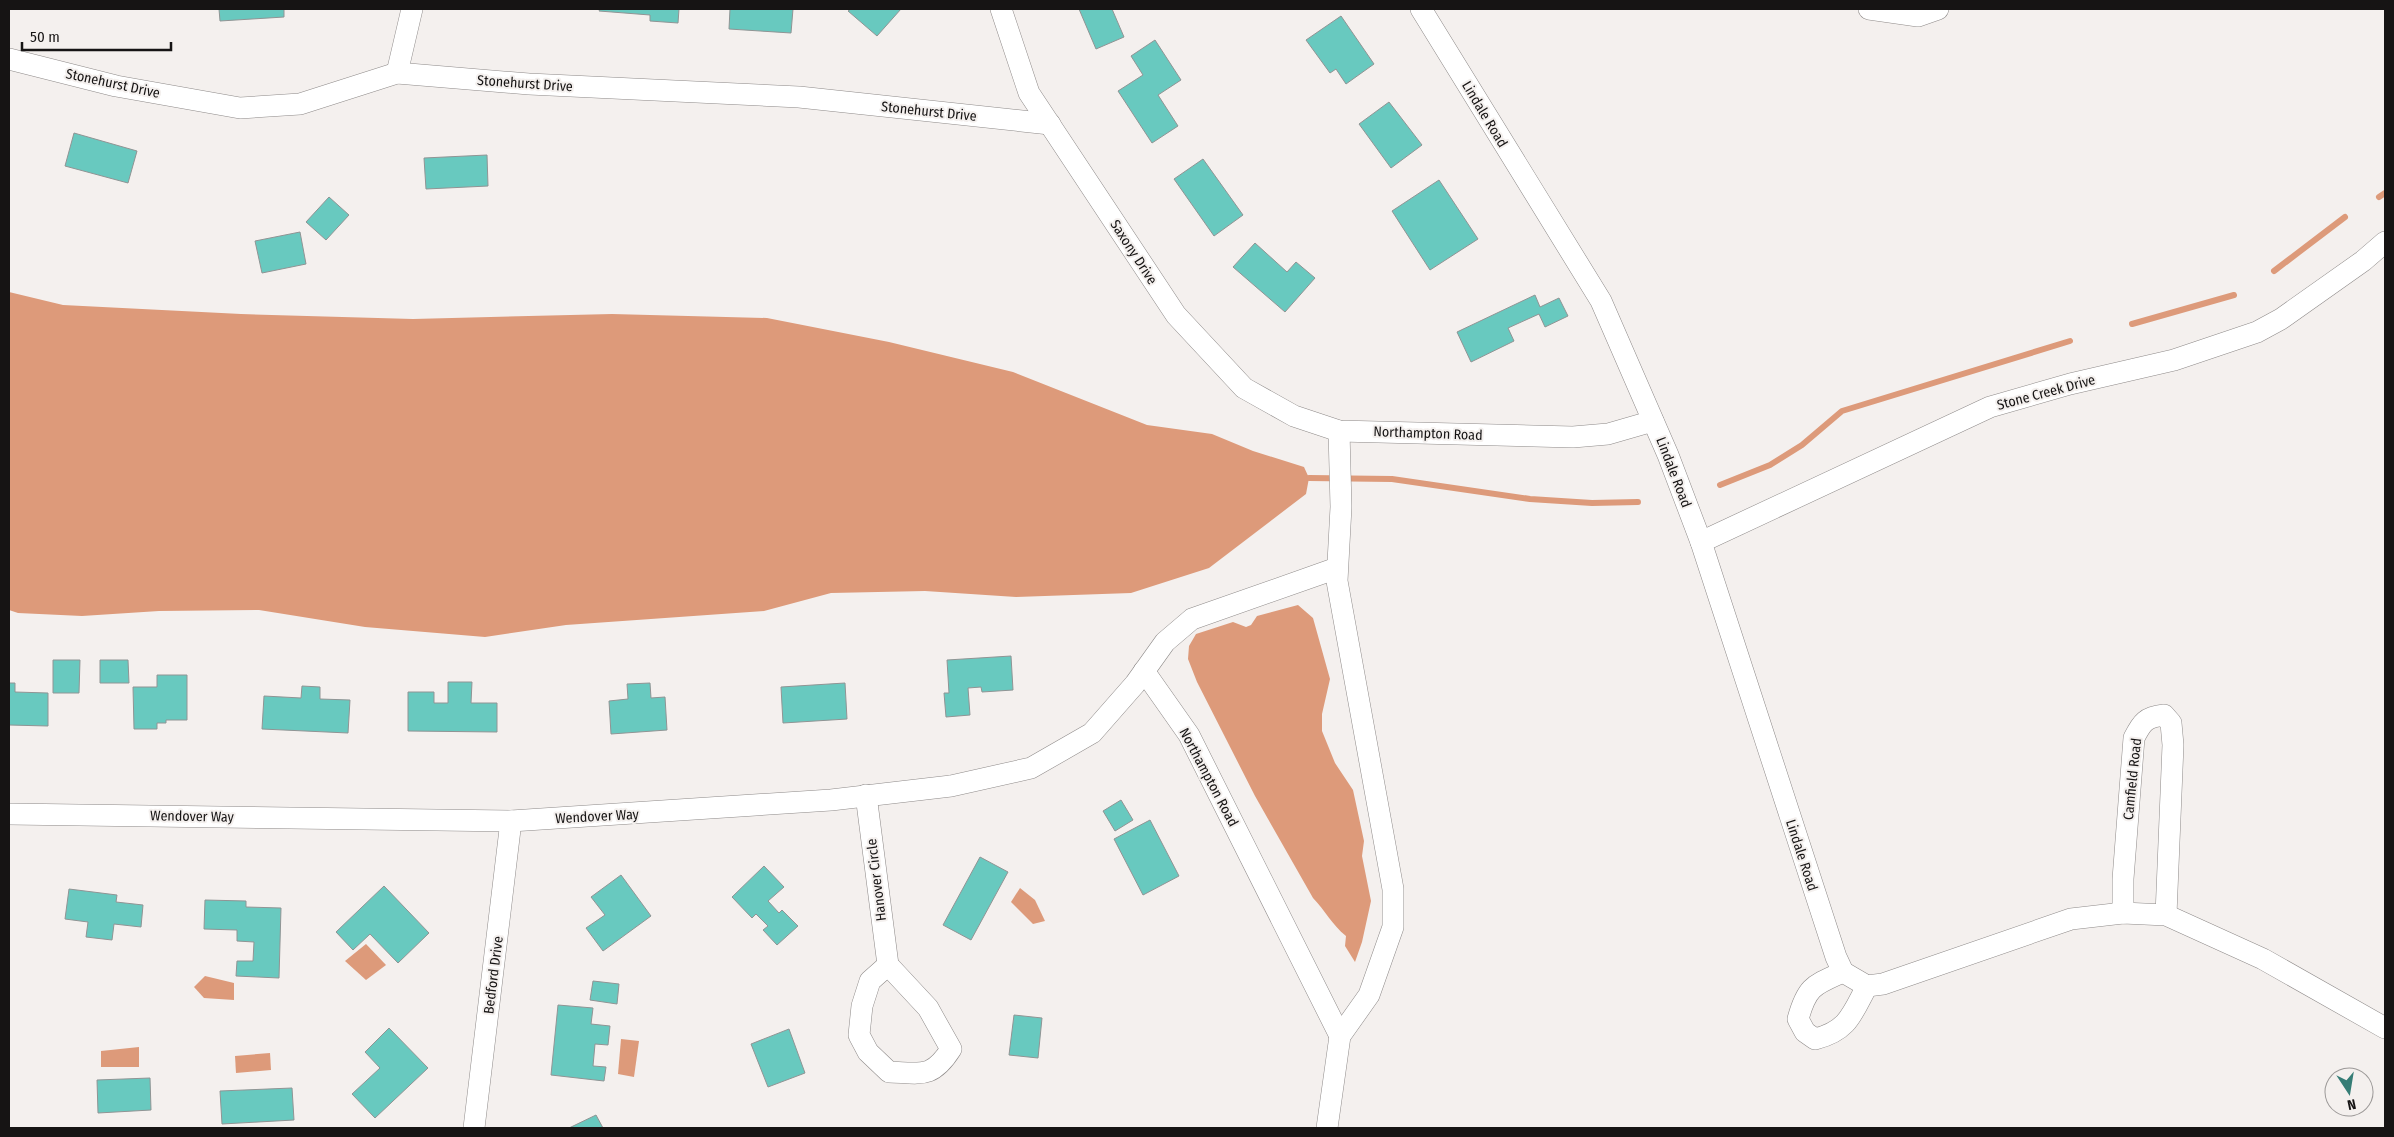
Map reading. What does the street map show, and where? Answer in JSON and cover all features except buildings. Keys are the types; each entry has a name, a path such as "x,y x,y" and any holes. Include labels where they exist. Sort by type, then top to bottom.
{"street":[{"path":"397,73 412,9"},
{"name":"Saxony Drive","path":"1001,9 1030,93 1176,315 1244,388 1294,416 1338,431"},
{"name":"Lindale Road","path":"1421,9 1601,302 1653,420 1701,542 1836,957 1843,972"},
{"path":"1869,9 1918,16 1938,9"},
{"name":"Stonehurst Drive","path":"9,60 116,86 240,108 300,104 397,73 529,84 799,97 1050,124"},
{"name":"Stone Creek Drive","path":"1701,542 1990,407 2070,384 2174,360 2257,332 2281,319 2384,245"},
{"name":"Northampton Road","path":"1338,431 1574,438 1608,434 1653,420"},
{"path":"1328,1128 1340,1036 1369,995 1393,926 1393,889 1337,581 1336,568 1342,507 1338,431"},
{"path":"1144,671 1165,642 1192,619 1336,568"},
{"name":"Northampton Road","path":"1144,671 1189,735 1340,1036"},
{"name":"Wendover Way","path":"9,814 512,821 625,815 866,796 951,786 1031,768 1092,732 1144,671"},
{"name":"Camfield Road","path":"2123,912 2123,879 2134,738 2141,723 2155,716 2164,715 2171,723 2173,745 2166,915"},
{"name":"Hanover Circle","path":"866,796 888,965"},
{"name":"Bedford Drive","path":"474,1128 512,821"},
{"path":"1867,986 1848,1021 1831,1035 1816,1039 1805,1032 1798,1020 1803,1001 1814,985 1843,972 1867,986 1883,984 2071,919 2123,912 2166,915 2263,959 2385,1028"},
{"path":"888,965 928,1008 951,1049 942,1062 928,1073 889,1072 868,1052 859,1035 862,1006 870,981 888,965"}],"shaded area":[{"path":"9,292 63,305 241,314 413,319 612,314 767,318 889,342 1013,372 1147,425 1212,434 1253,451 1304,467 1309,478 1306,494 1209,568 1131,593 1016,597 925,591 831,593 764,611 566,625 485,637 365,627 259,610 159,611 82,616 18,613 9,610"},
{"path":"1298,605 1313,618 1330,679 1322,714 1322,731 1335,763 1353,790 1364,841 1362,856 1371,901 1362,942 1355,962 1345,946 1346,936 1313,898 1255,796 1197,682 1188,659 1189,646 1196,634 1233,622 1246,627 1251,625 1257,616"},
{"path":"1020,888 1035,900 1045,921 1033,924 1011,902"},
{"path":"366,944 386,965 366,980 345,961"},
{"path":"205,976 234,983 234,1000 204,998 194,987"},
{"path":"621,1039 639,1041 634,1077 618,1074"},
{"path":"139,1047 139,1067 101,1067 101,1051"},
{"path":"270,1053 271,1070 236,1073 235,1056"}],"waterway":[{"path":"2379,197 2385,193"},
{"path":"2274,271 2345,217"},
{"path":"2132,324 2234,295"},
{"path":"1720,485 1770,465 1802,445 1842,411 2070,341"},
{"path":"1309,478 1392,479 1530,499 1592,503 1638,502"}]}
